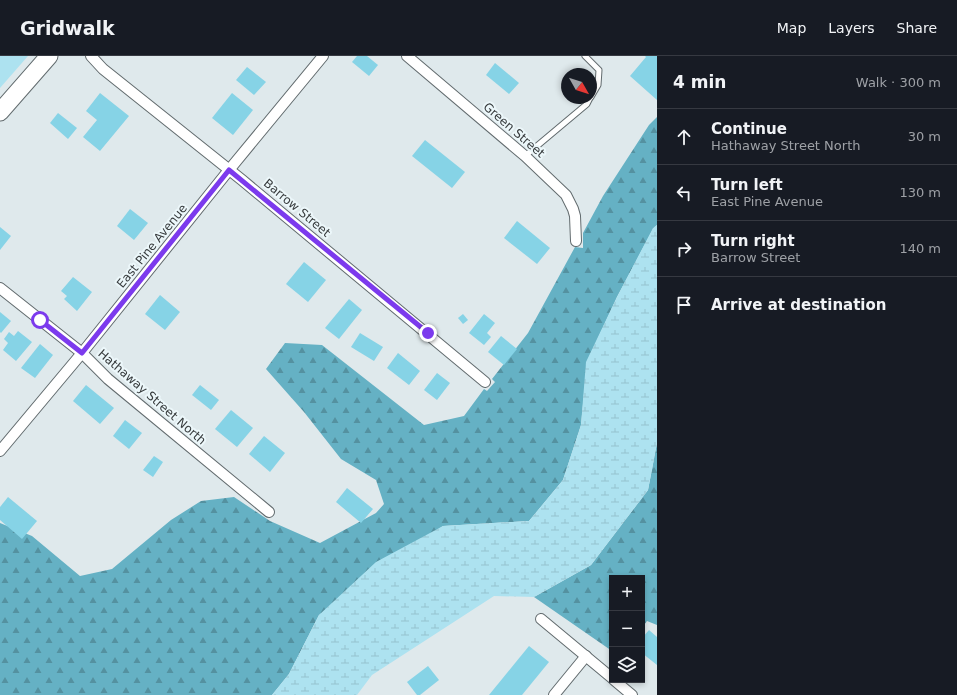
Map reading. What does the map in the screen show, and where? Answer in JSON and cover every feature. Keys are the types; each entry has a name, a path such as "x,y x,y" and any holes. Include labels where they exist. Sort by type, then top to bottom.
{"main road":[{"path":"0,112 49,56"}],"street":[{"name":"Barrow Street","path":"91,56 103,69 266,200 486,382"},
{"name":"East Pine Avenue","path":"0,451 82,353 323,56"},
{"name":"Green Street","path":"407,56 525,156 566,195 575,216 576,240"},
{"name":"Hathaway Street North","path":"0,288 82,353 108,379 269,512"},
{"path":"541,619 609,675"},
{"path":"554,695 586,656"},
{"path":"618,683 632,695"}],"lane":[{"path":"585,56 599,70 597,87"},
{"path":"525,156 587,104"}],"green space":[{"path":"0,56 28,56 0,88"},
{"path":"657,117 657,225 653,229 617,297 587,362 581,425 563,480 529,521 443,526 319,615 289,674 272,695 0,695 0,523 32,536 80,576 112,569 171,520 201,501 234,497 270,521 320,543 376,513 384,504 376,480 341,459 304,412 266,369 285,343 322,345 424,425 464,416 484,389 487,391 495,382 492,379 528,333 575,247 583,248 583,233 603,196 649,125"},
{"path":"657,225 657,443 648,490 591,565 534,597 494,596 372,675 357,695 272,695 289,674 319,615 376,562 443,526 529,521 563,480 581,425 586,362 617,297 653,228"},
{"path":"657,443 657,625 647,621 645,624 645,575 609,575 609,649 534,597 591,565 648,490"}],"building":[{"path":"357,56 367,56 378,65 369,76 352,62"},
{"path":"645,56 657,56 657,100 630,76 646,57"},
{"path":"495,63 519,83 509,94 486,75"},
{"path":"247,67 266,82 254,95 236,80"},
{"path":"100,93 129,116 100,151 83,137 97,120 86,111"},
{"path":"232,93 253,110 233,135 212,118"},
{"path":"58,113 77,128 68,139 50,123"},
{"path":"425,140 465,172 452,188 412,156"},
{"path":"130,209 148,223 134,240 117,226"},
{"path":"517,221 550,248 537,264 504,238"},
{"path":"0,227 11,236 0,250"},
{"path":"304,262 326,280 308,302 286,284"},
{"path":"73,277 92,292 77,311 64,299 67,296 61,291"},
{"path":"160,295 180,312 165,330 145,314"},
{"path":"349,299 362,310 339,339 325,328"},
{"path":"0,312 11,321 1,333 0,332"},
{"path":"463,314 468,320 463,324 458,318"},
{"path":"484,314 495,323 487,333 491,337 484,345 469,333"},
{"path":"18,331 32,342 16,361 3,350 8,343 4,339 9,332 14,336"},
{"path":"360,333 383,347 374,361 351,347"},
{"path":"501,336 517,349 504,365 488,352"},
{"path":"40,344 53,355 35,378 21,368"},
{"path":"398,353 420,371 409,385 387,368"},
{"path":"437,373 450,383 437,400 424,390"},
{"path":"86,385 114,408 100,424 73,401"},
{"path":"200,385 219,400 211,410 192,395"},
{"path":"231,410 253,428 237,447 215,429"},
{"path":"125,420 142,433 129,449 113,436"},
{"path":"264,436 285,453 270,472 249,454"},
{"path":"154,456 163,462 153,477 143,470"},
{"path":"347,488 373,509 361,523 336,502"},
{"path":"8,497 37,521 22,539 0,520 0,507"},
{"path":"649,630 657,637 657,665 645,655 645,635"},
{"path":"529,646 549,662 522,695 489,695"},
{"path":"428,666 439,680 420,695 417,695 407,682"}],"route":[{"path":"40,320 82,353 229,170 428,333"}]}
